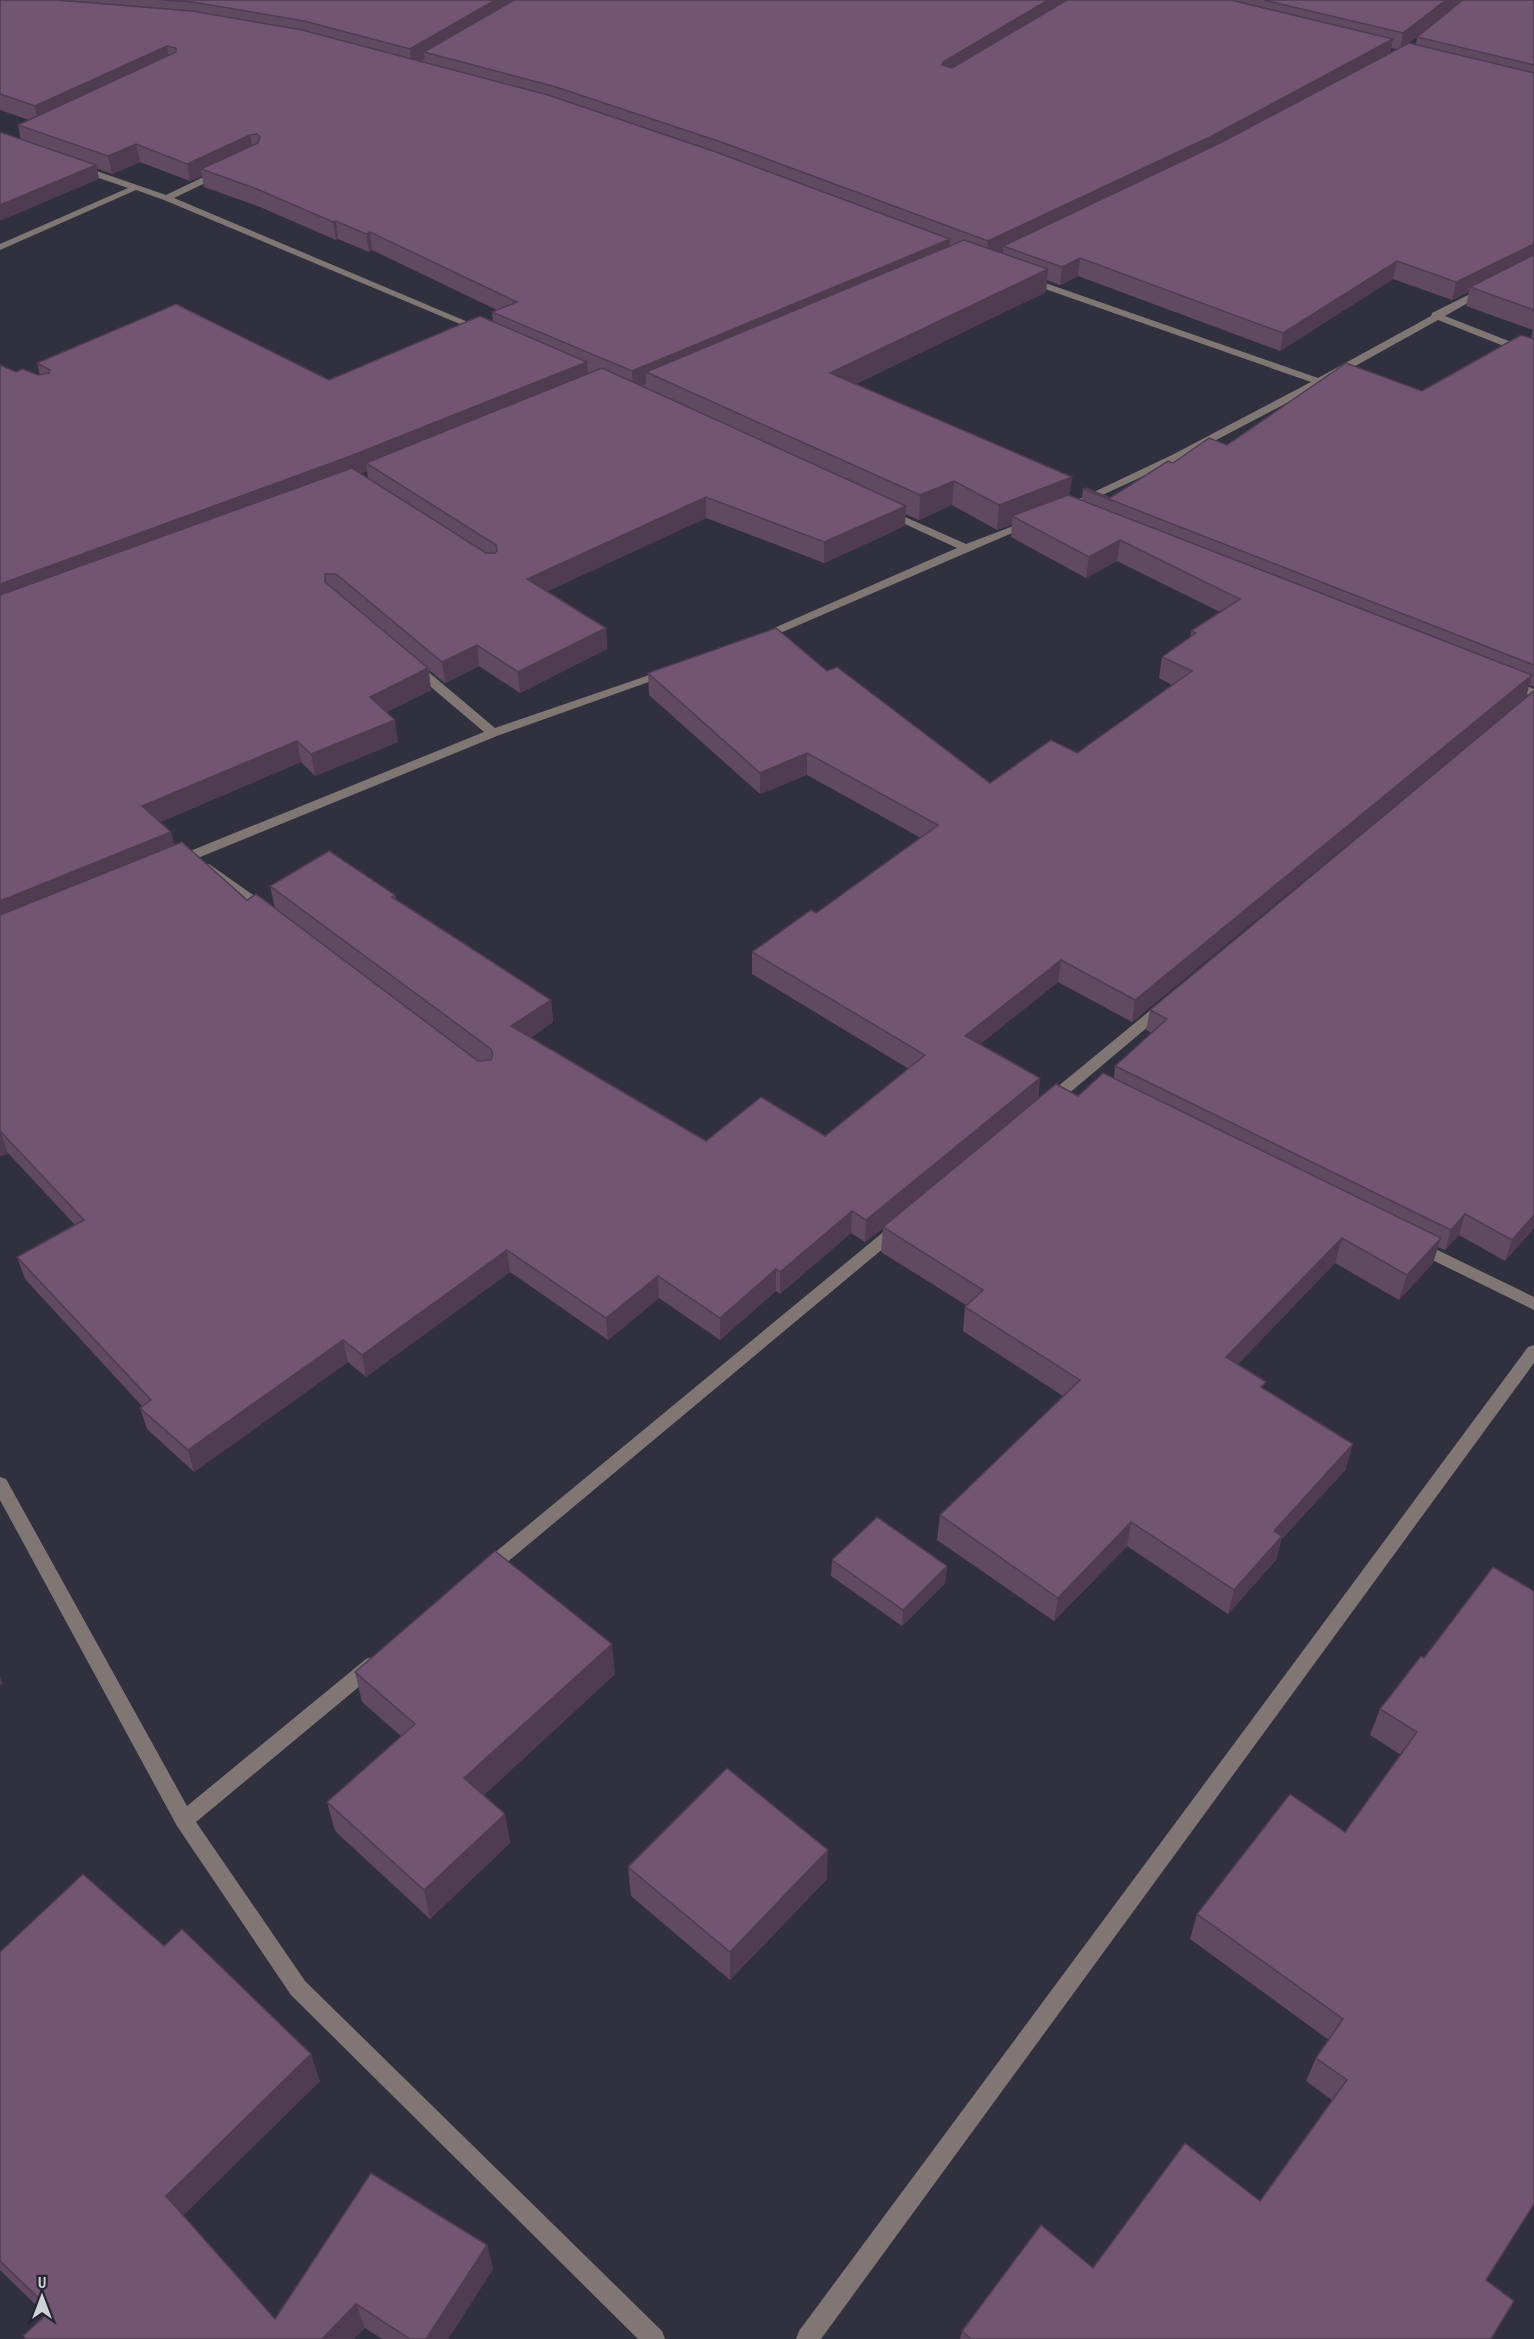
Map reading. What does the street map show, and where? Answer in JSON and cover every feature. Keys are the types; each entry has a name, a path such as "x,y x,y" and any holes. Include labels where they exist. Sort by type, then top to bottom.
{"street":[{"path":"72,165 167,198 497,337"},
{"path":"167,198 227,170"},
{"path":"0,247 134,188"},
{"path":"1020,277 1319,382"},
{"path":"1066,509 1176,457 1319,382 1494,284"},
{"path":"1435,315 1534,355"},
{"path":"881,509 966,548"},
{"path":"749,643 966,548 1044,518"},
{"path":"405,658 493,733"},
{"path":"171,864 493,733 683,668"},
{"path":"1501,680 1531,699"},
{"path":"192,855 278,920"},
{"path":"1041,1109 1083,1081 1178,995"},
{"path":"479,1575 912,1216"},
{"path":"1400,1238 1534,1304"},
{"path":"807,2339 1534,1351"},
{"path":"0,1484 184,1820 298,1988 654,2339"},
{"path":"184,1820 387,1652"}],"building":[{"path":"0,0 56,0 192,11 302,30 548,95 716,152 950,239 632,371 492,312 517,302 370,232 366,234 336,221 333,222 257,189 201,169 258,143 260,137 257,134 250,135 187,164 136,144 108,156 18,125 176,52 176,48 167,46 35,106 0,94"},
{"path":"161,0 495,0 410,49 304,21 193,2"},
{"path":"514,0 1048,0 943,62 942,65 952,68 1067,0 1231,0 1393,39 1212,136 988,241 724,143 556,87 424,52"},
{"path":"1264,0 1446,0 1403,33"},
{"path":"1463,0 1534,0 1534,65 1417,37"},
{"path":"1409,43 1534,73 1534,244 1456,282 1397,261 1283,333 1080,258 1062,267 1003,246 1220,143"},
{"path":"0,132 96,165 0,205"},
{"path":"964,240 1048,269 830,373 1072,477 999,505 954,481 920,495 646,372"},
{"path":"1534,255 1534,310 1470,287"},
{"path":"176,304 329,380 480,316 587,362 348,457 0,584 0,365 16,372 23,369 38,375 49,373 50,370 37,363"},
{"path":"1521,335 1534,339 1534,665 1083,489 1086,488 1110,498 1168,461 1173,463 1209,438 1227,445 1346,363 1422,391"},
{"path":"602,368 906,506 824,542 706,497 527,579 606,628 518,672 477,645 442,662 336,574 325,574 325,582 428,668 370,697 395,720 311,754 297,741 142,806 171,832 0,901 0,595 352,468 486,553 495,553 496,545 366,463"},
{"path":"1068,495 1532,675 1135,1000 1061,960 965,1036 1040,1078 866,1220 852,1211 780,1272 776,1269 720,1318 658,1276 606,1318 507,1250 362,1355 343,1340 188,1450 140,1408 151,1400 17,1257 84,1220 0,1131 0,915 182,842 247,900 256,894 478,1061 491,1060 493,1054 491,1049 270,886 329,851 395,895 392,897 551,1000 511,1026 706,1141 761,1097 825,1136 925,1055 752,952 811,910 816,913 938,825 807,753 760,773 648,673 776,628 827,671 837,667 990,783 1051,740 1077,753 1192,671 1162,657 1196,633 1191,631 1240,599 1120,540 1089,557 1012,516"},
{"path":"1534,691 1534,1215 1512,1240 1465,1214 1451,1230 1115,1066 1167,1019 1150,1010"},
{"path":"1103,1073 1441,1238 1407,1275 1342,1238 1226,1357 1266,1382 1261,1387 1353,1444 1274,1531 1282,1536 1234,1590 1131,1522 1058,1598 940,1515 1080,1380 965,1307 983,1290 883,1227 1056,1084 1078,1096"},
{"path":"877,1517 947,1566 903,1610 832,1560"},
{"path":"495,1551 612,1644 464,1778 505,1814 424,1890 327,1802 415,1724 355,1672"},
{"path":"1493,1567 1534,1591 1534,2204 1486,2280 1514,2301 1491,2339 971,2339 962,2331 1041,2225 1093,2268 1185,2143 1260,2201 1347,2080 1316,2058 1343,2019 1197,1914 1290,1794 1345,1832 1417,1732 1380,1709 1421,1656 1424,1658"},
{"path":"727,1768 828,1850 730,1952 628,1867"},
{"path":"83,1874 164,1946 182,1929 311,2054 166,2196 275,2319 371,2173 487,2245 426,2339 410,2339 356,2304 322,2339 26,2339 23,2336 51,2310 0,2261 0,1952"}]}
